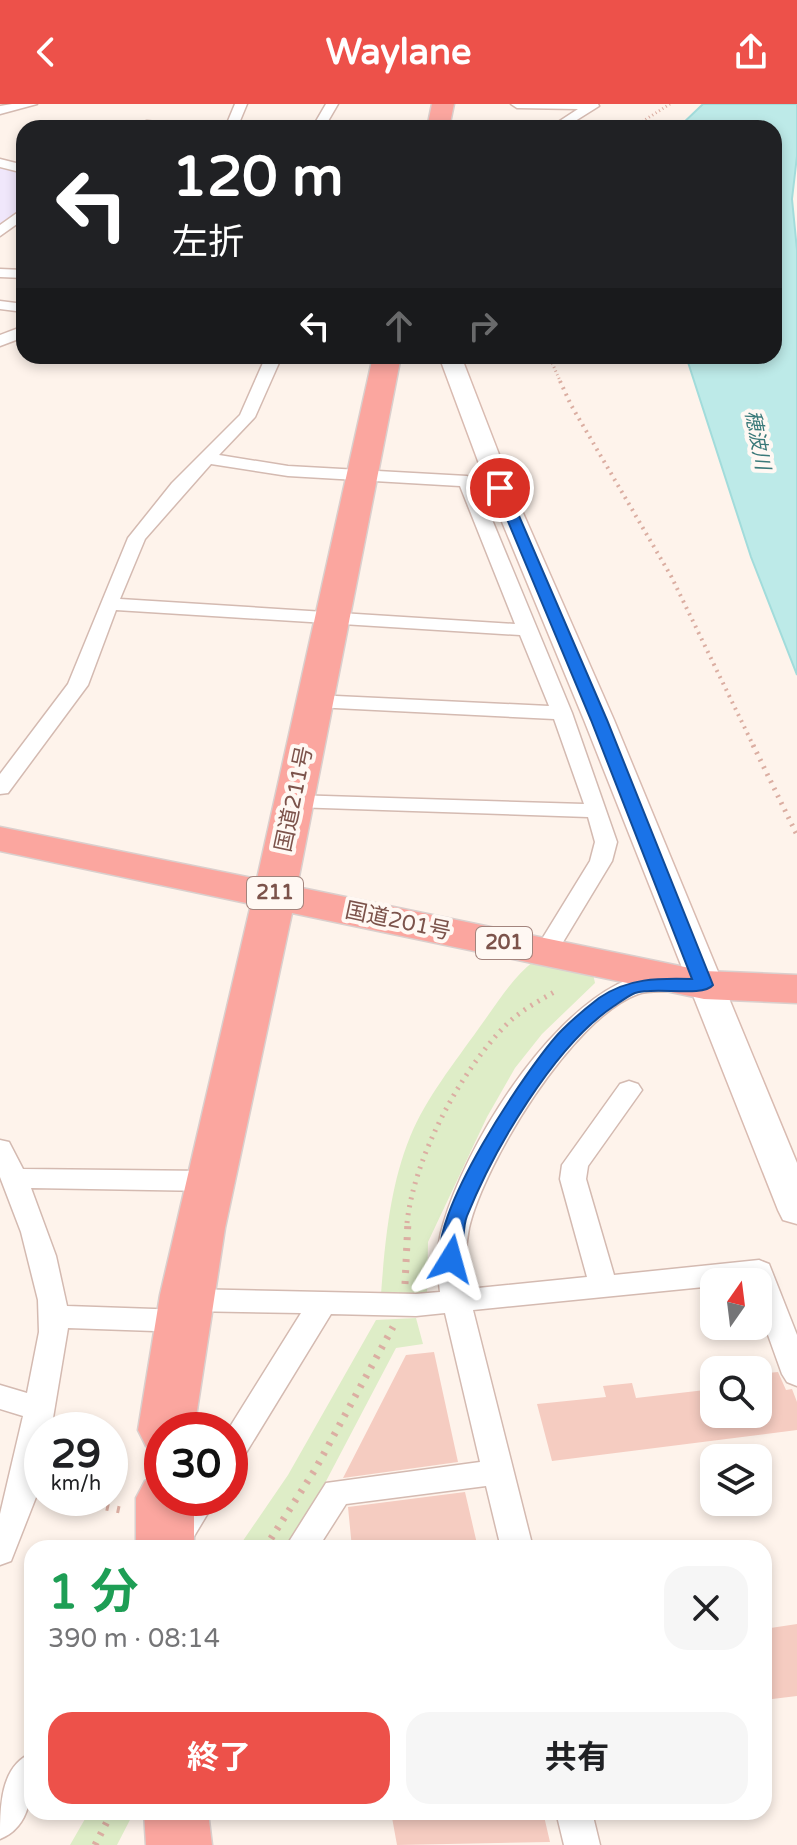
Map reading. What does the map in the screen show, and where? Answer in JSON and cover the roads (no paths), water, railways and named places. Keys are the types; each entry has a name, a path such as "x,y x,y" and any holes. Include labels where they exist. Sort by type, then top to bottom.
{"highway":[{"name":"国道211号","path":"169,1412 209,1181 274,895 385,364"},
{"name":"国道201号","path":"0,839 274,895 550,972 718,986 797,989"},
{"path":"177,1820 179,1845"}],"street":[{"path":"0,110 31,104"},
{"path":"517,104 594,105"},
{"path":"569,120 594,105"},
{"path":"0,232 16,219"},
{"path":"0,788 78,685 137,538 178,487 247,417 270,364"},
{"path":"453,364 500,488 718,986 797,1210"},
{"path":"208,458 288,471 467,481 562,713 606,842 601,861 550,972"},
{"path":"109,604 527,630"},
{"path":"315,701 562,713"},
{"path":"293,801 597,811"},
{"path":"515,1540 457,1302 451,1259 455,1221 508,1118 535,1076 567,1036 605,1003 629,988 655,984 718,986"},
{"path":"604,1287 573,1179 575,1165 629,1090"},
{"path":"0,1149 16,1178 44,1267 54,1317 40,1409 12,1529 0,1551"},
{"path":"16,1178 209,1181"},
{"path":"54,1317 322,1304 416,1305 759,1271 797,1374"},
{"path":"248,1423 322,1304"},
{"path":"0,1397 40,1409"},
{"path":"306,1540 337,1492 498,1472"},
{"path":"0,1822 24,1782"},
{"path":"576,1820 582,1845"}],"water":[{"name":"穂波川","path":"703,104 797,104 797,156 792,199 797,250 797,675 751,557 689,364 782,364 782,120 686,120"}]}
